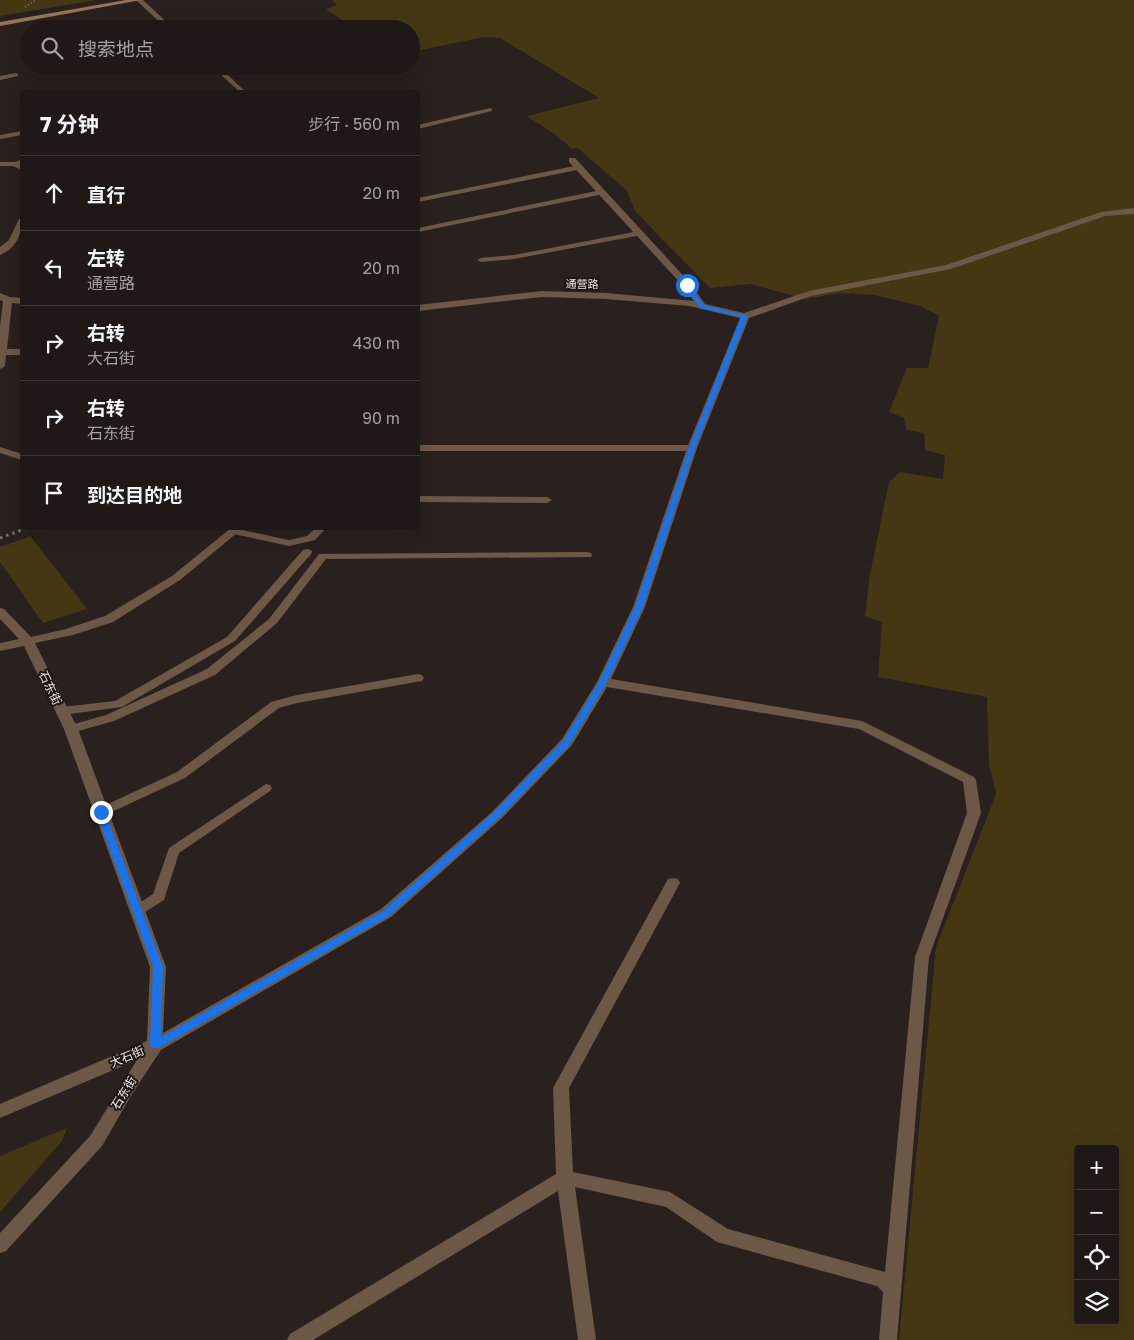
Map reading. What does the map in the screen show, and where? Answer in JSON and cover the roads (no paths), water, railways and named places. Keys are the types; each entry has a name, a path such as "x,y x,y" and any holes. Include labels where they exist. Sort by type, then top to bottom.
{"street":[{"path":"23,20 139,0"},
{"path":"0,24 20,21"},
{"path":"0,137 20,133"},
{"path":"572,160 687,285 702,306"},
{"path":"0,164 20,164"},
{"path":"745,316 808,294 948,268 1104,214 1134,211"},
{"path":"0,252 18,241"},
{"name":"通营路","path":"420,308 542,294 606,296 688,303 745,316"},
{"path":"0,366 4,298 20,301"},
{"name":"大石街","path":"0,1111 155,1045 386,913 496,815 567,742 603,682 639,607 692,448 745,316"},
{"path":"2,352 20,352"},
{"path":"0,647 69,632 109,619 176,578 234,530"},
{"name":"石东街","path":"0,612 27,640 71,729 158,967 155,1045 126,1089 96,1141 0,1245"},
{"path":"603,682 862,725 969,780 974,813 922,957 888,1340"},
{"path":"587,1340 565,1178 561,1088 673,884"},
{"path":"296,1340 565,1178 670,1200 723,1236 882,1278 892,1289"}],"lane":[{"path":"139,0 161,20"},
{"path":"0,78 16,75"},
{"path":"224,75 241,90"},
{"path":"420,126 490,110"},
{"path":"420,200 579,167"},
{"path":"420,230 601,192"},
{"path":"481,260 514,257 639,233"},
{"path":"420,448 692,448"},
{"path":"0,450 20,456"},
{"path":"420,499 547,500"},
{"path":"239,530 289,543 312,538 319,530"},
{"path":"62,711 118,704 231,639 307,552"},
{"path":"71,729 110,718 211,672 273,621 323,556 587,555"},
{"path":"101,812 181,775 275,705 297,699 418,678"},
{"path":"137,911 159,897 173,851 266,788"}]}
